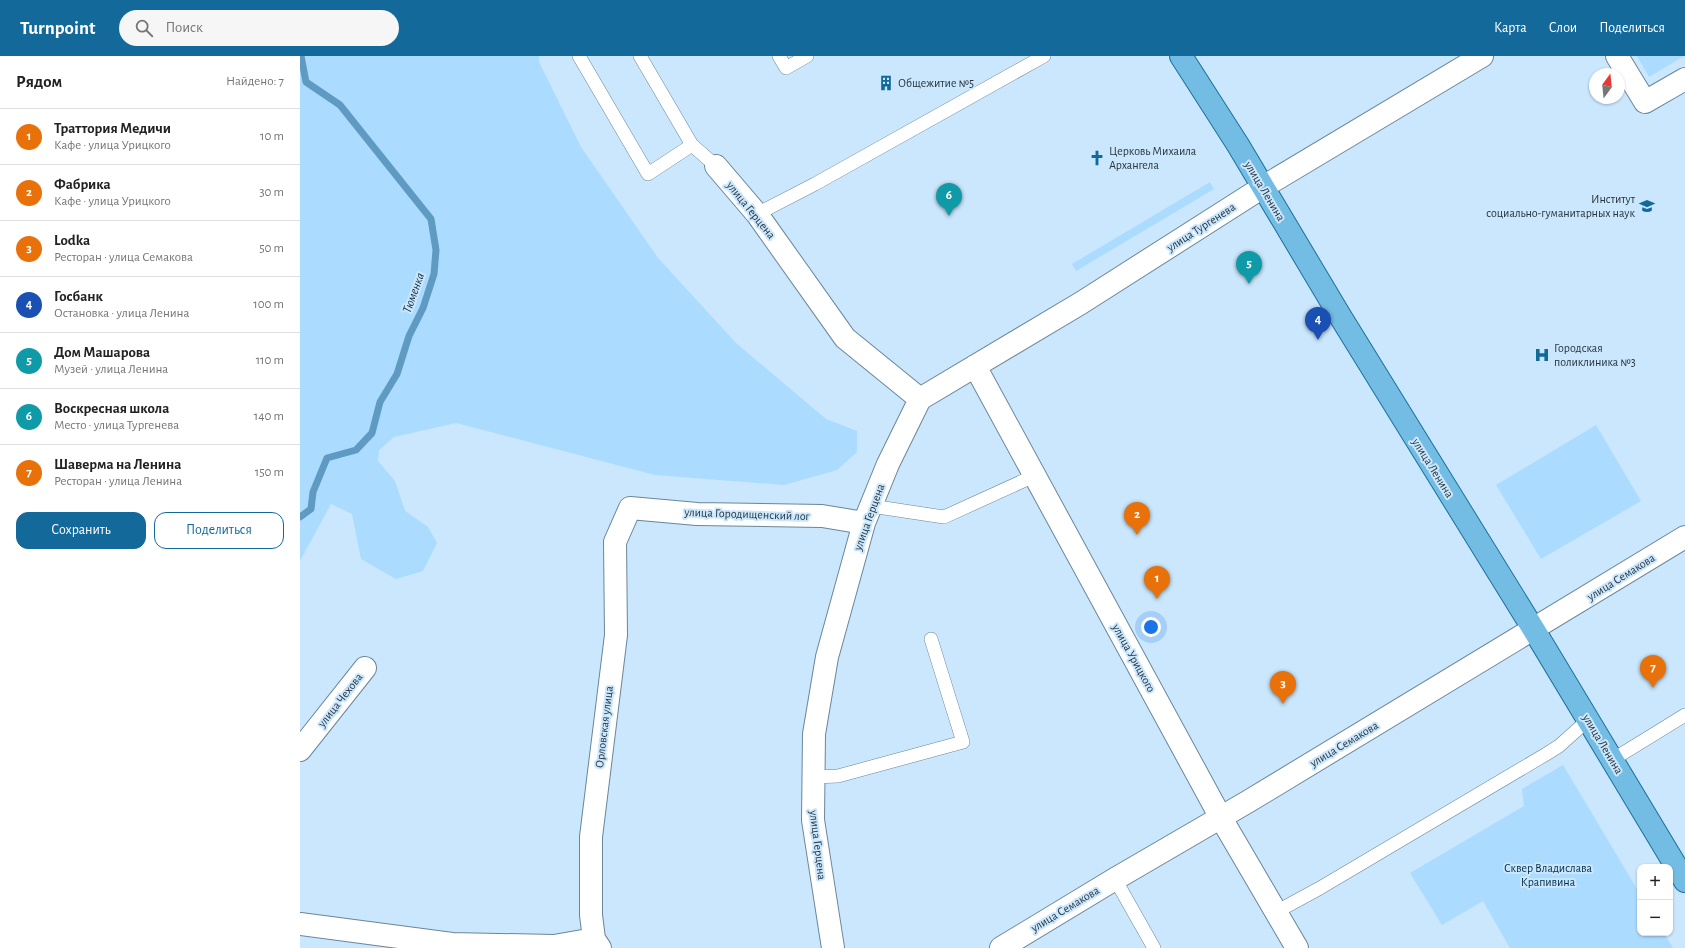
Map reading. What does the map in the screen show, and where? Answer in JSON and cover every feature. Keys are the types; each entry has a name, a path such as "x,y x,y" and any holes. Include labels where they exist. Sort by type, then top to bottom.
{"main road":[{"name":"улица Ленина","path":"1181,56 1263,187 1340,316 1534,630 1685,881"}],"street":[{"name":"улица Тургенева","path":"920,398 1106,288 1263,187 1482,56"},
{"path":"1617,56 1645,102 1685,79"},
{"name":"улица Герцена","path":"716,166 757,214 845,338 920,398 888,464 867,514 827,657 814,734 813,820 833,948"},
{"name":"улица Урицкого","path":"975,366 1221,818 1297,948"},
{"name":"улица Городищенский лог","path":"630,508 697,514 822,516 867,514"},
{"name":"Орловская улица","path":"597,944 591,915 591,837 616,635 615,542 630,508"},
{"name":"улица Семакова","path":"1001,948 1534,630 1685,537"},
{"name":"улица Чехова","path":"300,750 365,668"},
{"path":"300,924 452,946 554,946 597,944"}],"lane":[{"path":"578,56 648,174 692,145"},
{"path":"640,56 692,145 716,166"},
{"path":"779,56 786,68 807,56"},
{"path":"757,214 815,184 1030,59 1044,56"},
{"path":"867,514 944,517 1034,476"},
{"path":"813,777 838,776 964,742 931,640"},
{"path":"1612,760 1685,715"},
{"path":"1276,912 1320,888 1554,750 1588,720"},
{"path":"1115,879 1154,948"}],"green space":[{"path":"300,56 539,56 539,62 581,147 658,258 736,343 826,419 857,431 857,452 837,470 784,485 655,475 456,423 394,437 379,450 378,461 395,481 405,511 428,527 437,543 423,571 396,579 361,559 352,514 331,504 300,561"},
{"path":"1637,56 1684,56 1649,77"},
{"path":"1210,182 1214,189 1076,271 1072,264"},
{"path":"1596,425 1641,501 1541,559 1496,485"},
{"name":"Сквер Владислава Крапивина","path":"1563,765 1637,889 1637,936 1666,936 1673,948 1510,948 1483,901 1442,925 1410,873 1524,806 1522,789"}],"waterway":[{"name":"Тюменка","path":"300,517 311,509 313,492 327,458 356,450 372,433 380,402 397,374 409,336 423,308 434,274 436,250 431,219 340,105 306,82 301,56"}],"place":[{"name":"Общежитие №5","path":"886,83"},
{"name":"Церковь Михаила Архангела","path":"1097,158"},
{"name":"Институт социально-гуманитарных наук","path":"1647,206"},
{"name":"Воскресная школа","path":"949,216"},
{"name":"Дом Машарова","path":"1249,284"},
{"name":"Госбанк","path":"1318,340"},
{"name":"Городская поликлиника №3","path":"1542,355"},
{"name":"Фабрика","path":"1137,535"},
{"name":"Траттория Медичи","path":"1157,599"},
{"name":"Шаверма на Ленина","path":"1653,688"},
{"name":"Lodka","path":"1283,704"}]}
